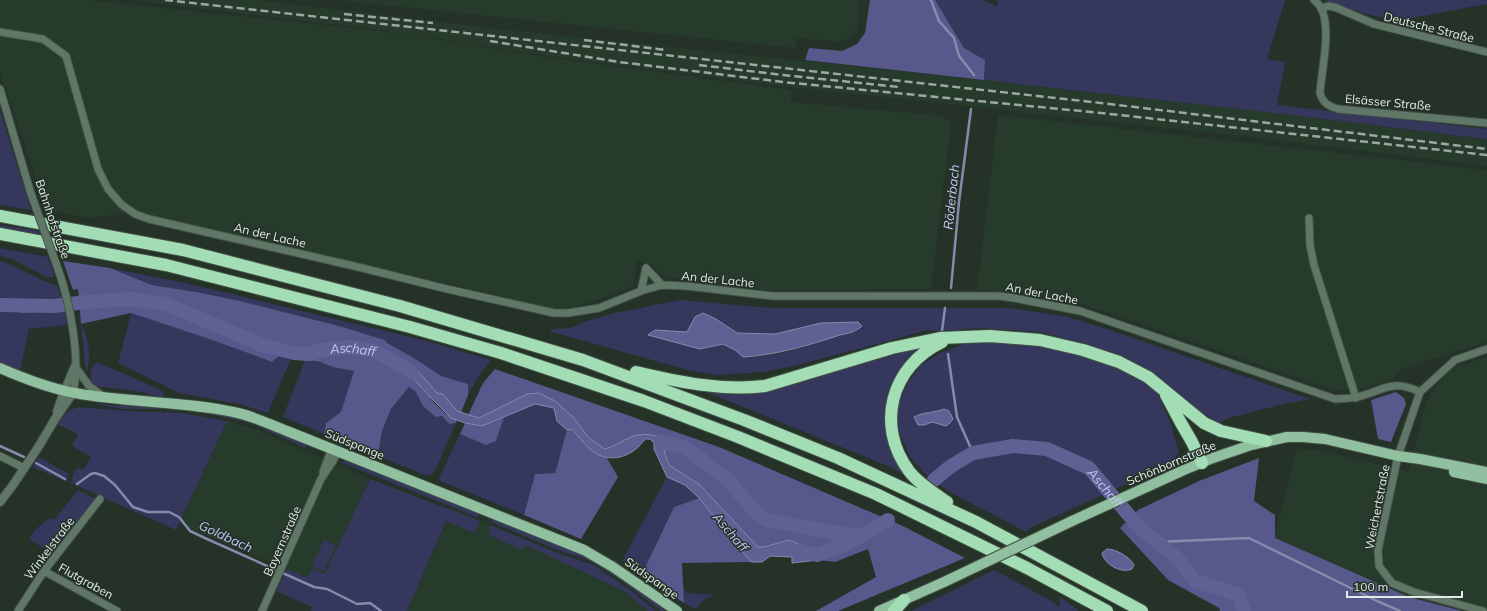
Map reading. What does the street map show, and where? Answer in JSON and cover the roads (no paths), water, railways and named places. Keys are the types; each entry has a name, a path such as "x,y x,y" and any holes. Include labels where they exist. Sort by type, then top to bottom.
{"highway":[{"path":"0,216 183,250 400,306 583,360 694,385 746,388 765,386 892,348 951,337 990,336 1047,342 1083,350 1119,362 1148,377 1204,423 1221,431 1266,441"},
{"path":"0,234 166,265 410,327 516,358 644,400 831,474 876,494 1027,568 1107,611"},
{"path":"951,337 924,353 908,369 902,378 891,403 891,428 898,452 910,472 934,494 976,522"},
{"path":"583,360 731,415 831,455 976,522 1142,611"},
{"path":"1161,387 1169,398 1192,442 1198,465"},
{"path":"1074,593 1093,611"},
{"path":"894,611 904,600"}],"main road":[{"name":"Südspange","path":"0,368 29,381 69,392 198,407 239,414 335,449 584,550 613,567 677,611"},
{"name":"Schönbornstraße","path":"879,611 1213,458 1266,441 1287,437 1325,439 1398,456 1487,472"},
{"name":"Schönbornstraße","path":"1398,456 1418,464 1487,480"}],"street":[{"name":"Elsässer Straße","path":"1314,0 1321,8 1326,24 1326,39 1320,93 1325,104 1338,109 1487,122"},
{"name":"Deutsche Straße","path":"1321,8 1329,6 1337,8 1374,24 1441,39 1487,52"},
{"name":"An der Lache","path":"0,32 43,39 66,56 98,169 108,189 121,204 135,214 149,219 554,313 583,311 599,308 642,291 662,285 686,286 772,296 999,296 1080,311 1335,399 1356,398 1389,386 1408,386 1420,392"},
{"name":"Bahnhofstraße","path":"0,89 31,194 62,280 72,323 76,369 69,392 55,419 24,468 0,502"},
{"path":"1309,218 1310,245 1314,265 1356,398"},
{"path":"642,291 646,268 662,285"},
{"path":"1420,392 1456,360 1487,349"},
{"name":"Bahnhofstraße","path":"69,392 75,359"},
{"path":"76,369 89,386 105,397"},
{"name":"Weichertstraße","path":"1420,392 1398,456 1381,531 1378,550 1379,566 1392,583 1414,592 1483,611"},
{"name":"Bayernstraße","path":"262,611 335,449"},
{"path":"0,456 24,468"},
{"name":"Winkelstraße","path":"18,611 44,571 100,499"},
{"name":"Flutgraben","path":"44,571 117,611"}],"water":[{"path":"0,300 15,303 29,300 55,300 60,311 22,312 0,310"},
{"path":"703,313 716,319 737,333 775,334 821,323 858,322 862,326 852,332 800,347 743,357 735,350 723,344 700,349 648,335 655,330 687,332 695,317"},
{"path":"401,361 418,371 437,393 443,394 457,411 479,418 527,394 539,393 555,401 573,417 589,438 605,449 637,435 661,437 678,444 674,447 669,447 664,451 669,465 700,485 758,547 764,547 789,540 815,551 818,560 792,563 792,557 770,556 762,562 751,562 699,498 685,485 667,477 654,449 654,443 650,439 645,439 634,450 620,457 613,458 598,455 583,443 572,429 567,430 557,421 554,408 535,404 482,426 465,423 451,418 413,378 397,367 397,363"},
{"path":"944,409 949,411 953,419 946,426 932,422 924,425 918,425 914,417 921,414"},
{"path":"1107,549 1114,550 1126,556 1134,565 1132,569 1118,569 1109,564 1103,557 1102,553"}],"waterway":[{"name":"Röderbach","path":"931,0 939,21 954,38 959,56 974,75"},
{"name":"Röderbach","path":"951,288 959,202 971,109"},
{"name":"Aschaff","path":"0,305 54,306 131,299 166,304 262,345 294,353 309,354 322,350 349,347 374,351 408,369 412,373"},
{"name":"Röderbach","path":"942,331 945,308"},
{"name":"Röderbach","path":"948,354 957,417 973,453"},
{"name":"Aschaff","path":"661,441 686,448 728,480 756,513 767,520 859,537"},
{"path":"0,446 24,457"},
{"name":"Aschaff","path":"934,480 951,466 973,453 1013,446 1047,449 1089,468 1138,526 1177,558 1195,581 1239,595 1244,611"},
{"path":"36,463 65,479"},
{"name":"Goldbach","path":"77,484 91,474 95,473 104,476 115,485 133,507 148,512 169,512 179,517 190,531 207,539 314,587 327,589 357,604 370,603 381,611"},
{"name":"Aschaff","path":"799,551 817,555 852,541 888,520"},
{"path":"1157,542 1249,538 1400,611"}],"railway":[{"path":"165,0 1101,103 1487,149"},
{"path":"344,14 433,23"},
{"path":"584,40 666,50"},
{"path":"490,41 619,62 783,82 1101,113 1487,155"},
{"path":"699,65 899,87"}]}
